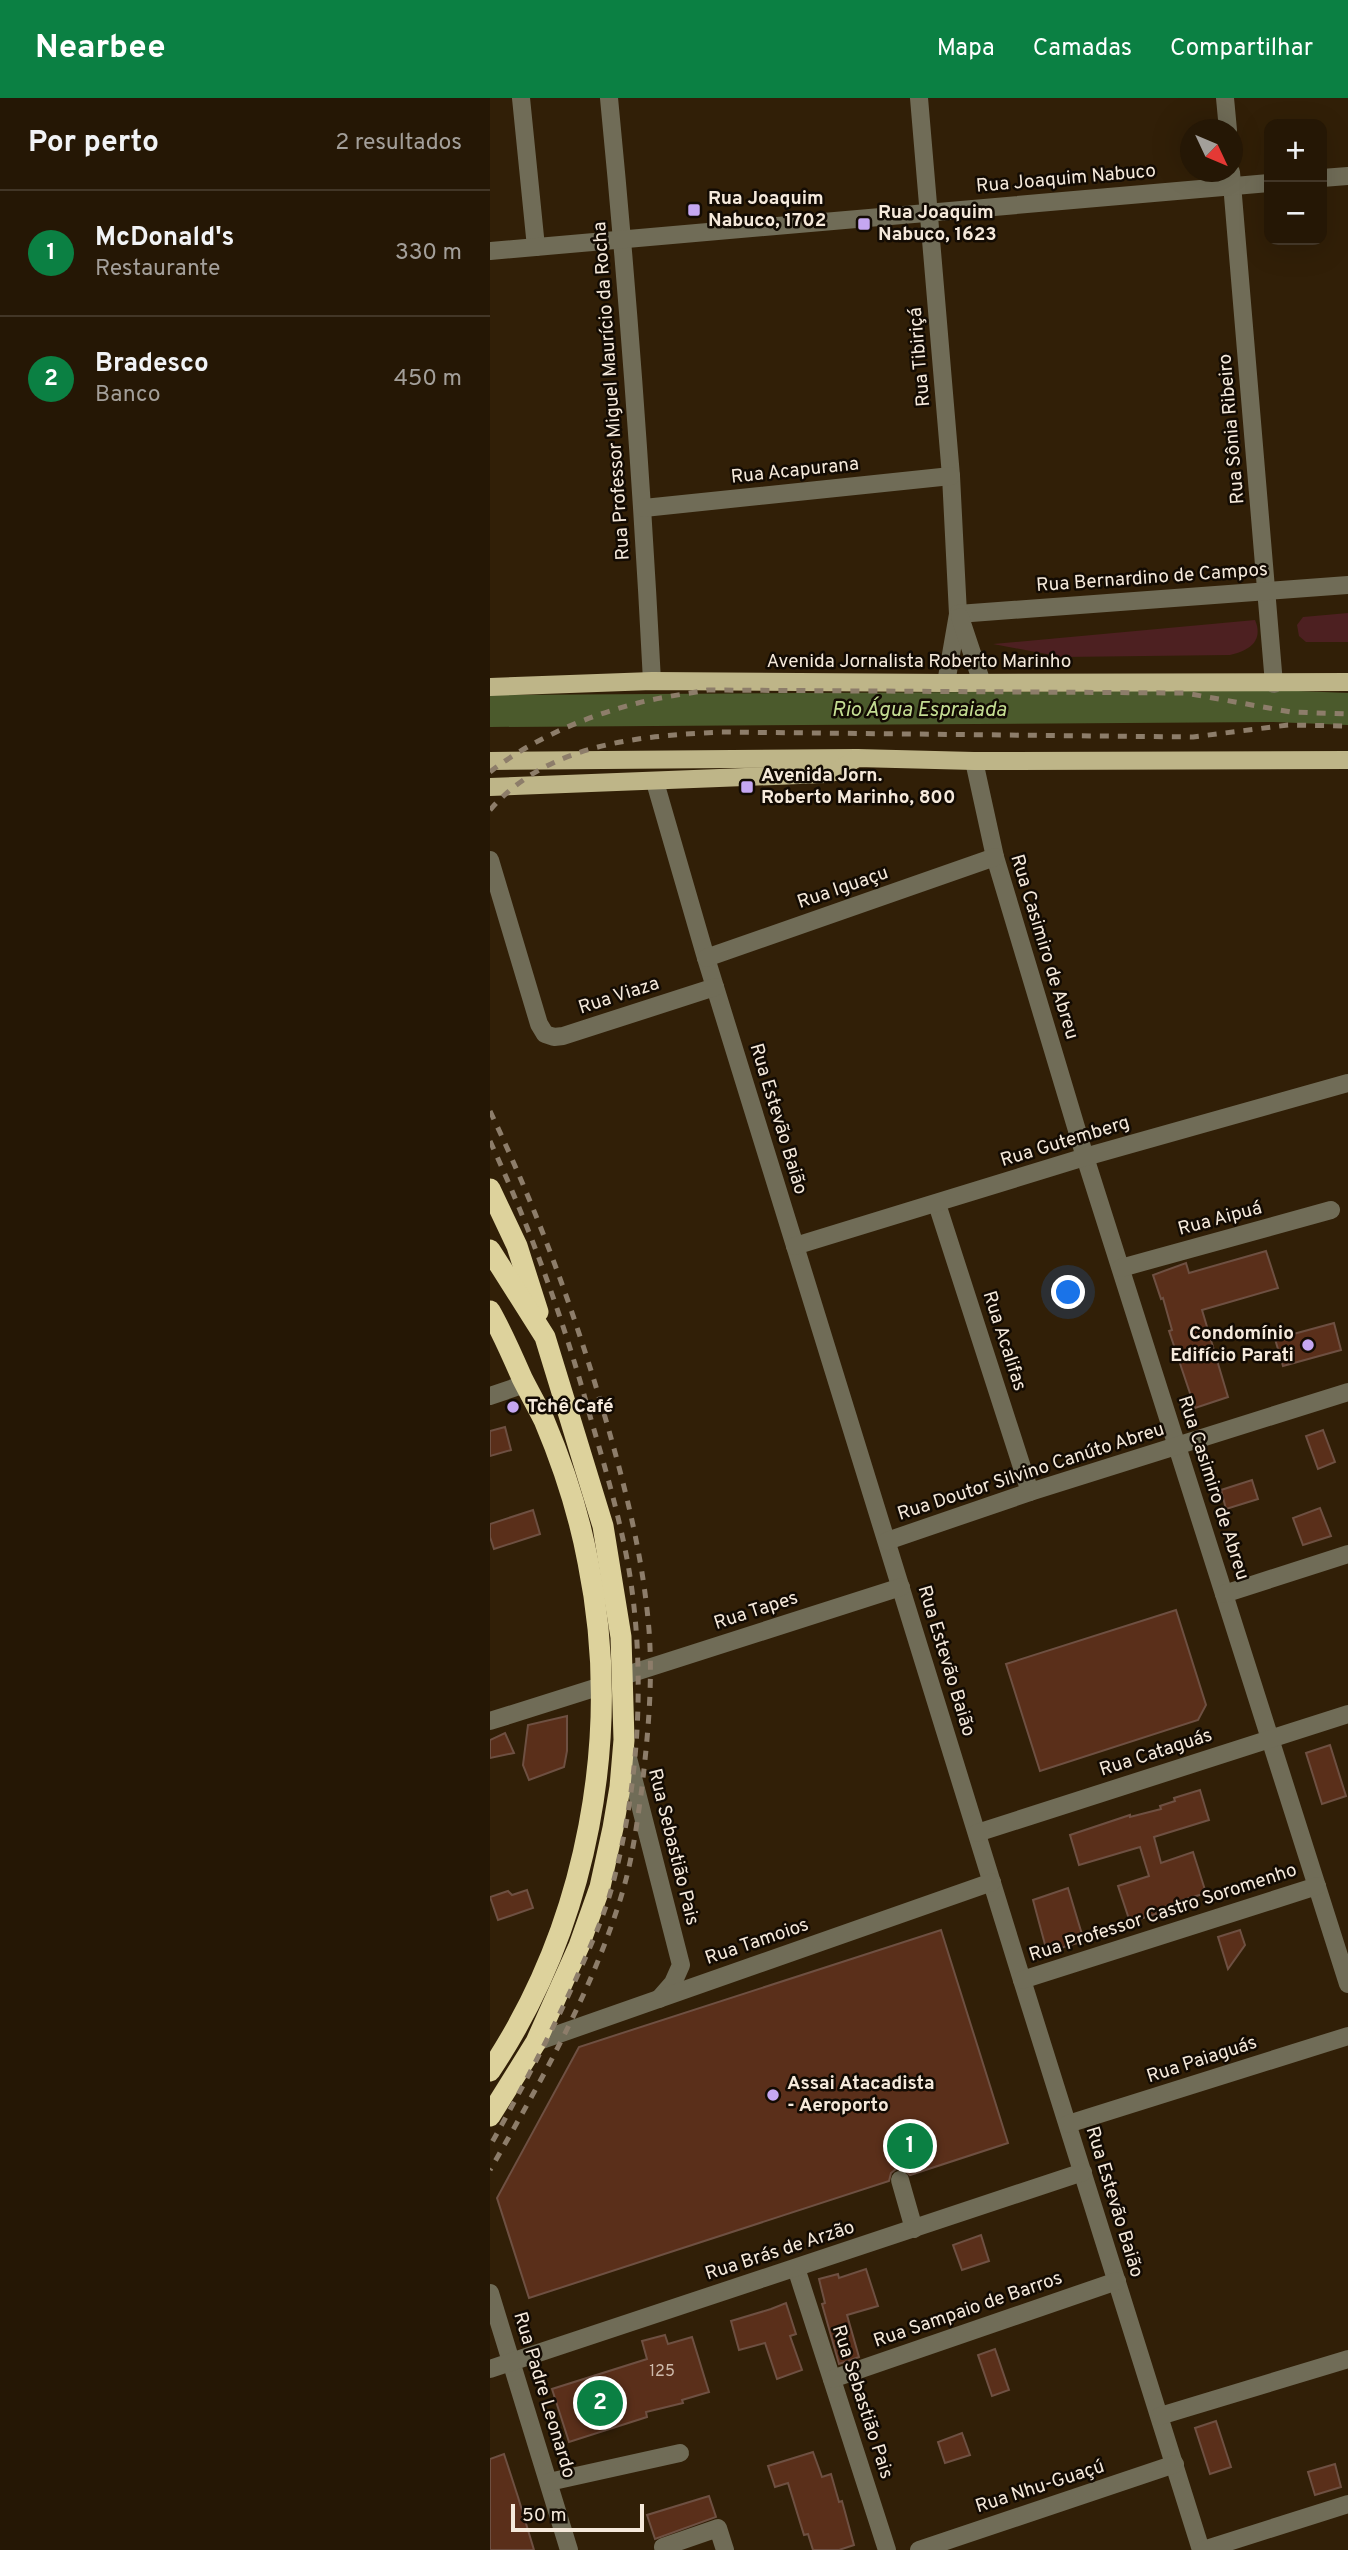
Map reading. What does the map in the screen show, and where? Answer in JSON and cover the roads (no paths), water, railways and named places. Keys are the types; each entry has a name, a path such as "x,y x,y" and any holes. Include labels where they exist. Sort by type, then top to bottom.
{"highway":[{"path":"490,1189 517,1246 603,1527 616,1597 624,1676 624,1740 620,1787 600,1887 579,1947 536,2042 490,2116"},
{"path":"490,1250 545,1337"},
{"path":"490,2071 499,2045 530,2001 576,1882 592,1810 601,1686 599,1638 588,1563 561,1463 543,1419 491,1312"}],"main road":[{"name":"Avenida Jornalista Roberto Marinho","path":"490,687 652,681 1274,684 1348,682"},
{"path":"490,761 857,758 974,761 1348,760"},
{"path":"490,787 825,774 835,772 857,758"}],"street":[{"path":"521,98 536,247"},
{"name":"Rua Professor Miguel Maurício da Rocha","path":"609,98 623,239 643,508 652,681"},
{"name":"Rua Tibiriçá","path":"919,98 951,476 958,614 946,683"},
{"path":"1225,98 1227,119"},
{"path":"1327,178 1348,176"},
{"name":"Rua Joaquim Nabuco","path":"1243,180 1264,182"},
{"name":"Rua Joaquim Nabuco","path":"490,251 929,212 1204,182"},
{"name":"Rua Sônia Ribeiro","path":"1232,182 1274,684"},
{"name":"Rua Acapurana","path":"643,508 951,476"},
{"name":"Rua Bernardino de Campos","path":"958,614 1348,585"},
{"name":"Rua Tibiriçá","path":"958,614 982,683"},
{"name":"Rua Casimiro de Abreu","path":"974,761 995,857 1085,1157 1348,1984"},
{"name":"Rua Estevão Baião","path":"655,782 706,958 1022,1980 1202,2550"},
{"name":"Rua Iguaçu","path":"706,958 995,857"},
{"name":"Rua Viaza","path":"490,860 539,1024 545,1034 563,1036 715,987"},
{"name":"Rua Gutemberg","path":"795,1246 1085,1157 1348,1083"},
{"name":"Rua Acalifas","path":"937,1204 1030,1492"},
{"name":"Rua Aipuá","path":"1121,1268 1331,1210"},
{"path":"490,1396 525,1384"},
{"name":"Rua Doutor Silvino Canúto Abreu","path":"887,1541 1030,1492 1348,1392"},
{"path":"1224,1594 1348,1554"},
{"name":"Rua Tapes","path":"624,1676 901,1587"},
{"path":"490,1721 601,1686"},
{"name":"Rua Cataguás","path":"977,1833 1348,1714"},
{"name":"Rua Sebastião Pais","path":"624,1740 681,1965"},
{"name":"Rua Tamoios","path":"536,2042 992,1882"},
{"name":"Rua Professor Castro Soromenho","path":"1022,1980 1317,1886"},
{"path":"659,1998 673,1983 681,1965 716,1979"},
{"name":"Rua Paiaguás","path":"1068,2124 1348,2036"},
{"name":"Rua Brás de Arzão","path":"490,2369 1083,2172"},
{"path":"900,2180 914,2229"},
{"name":"Rua Sebastião Pais","path":"796,2267 887,2550"},
{"name":"Rua Sampaio de Barros","path":"832,2379 1117,2281"},
{"name":"Rua Padre Leonardo","path":"490,2293 569,2550"},
{"path":"1160,2416 1348,2359"},
{"path":"549,2482 680,2453"},
{"name":"Rua Nhu-Guaçú","path":"919,2550 1175,2464"},
{"path":"1202,2550 1348,2504"},
{"path":"663,2547 718,2528 725,2550"}],"waterway":[{"name":"Rio Água Espraiada","path":"490,711 1274,706 1348,709"}],"railway":[{"path":"490,772 524,749 580,722 638,703 708,690 1185,693 1291,712 1348,714"},
{"path":"490,810 513,788 539,770 567,757 596,747 658,736 721,732 1193,737 1288,725 1348,726"},
{"path":"490,1111 552,1258 603,1410 637,1546 649,1630 650,1669 642,1787 631,1857 621,1897 580,2003 546,2071 490,2170"},
{"path":"490,1141 533,1242 558,1311 612,1493 629,1570 638,1689 634,1770 612,1887 600,1923 565,2002 490,2146"}],"place":[{"name":"Rua Joaquim Nabuco, 1702","path":"694,210"},
{"name":"Rua Joaquim Nabuco, 1623","path":"864,224"},
{"name":"Avenida Jorn. Roberto Marinho, 800","path":"747,787"},
{"name":"Condomínio Edifício Parati","path":"1308,1345"},
{"name":"Tchê Café","path":"513,1407"},
{"name":"Assai Atacadista - Aeroporto","path":"773,2095"},
{"name":"McDonald's","path":"910,2146"},
{"name":"Bradesco","path":"600,2403"}]}
